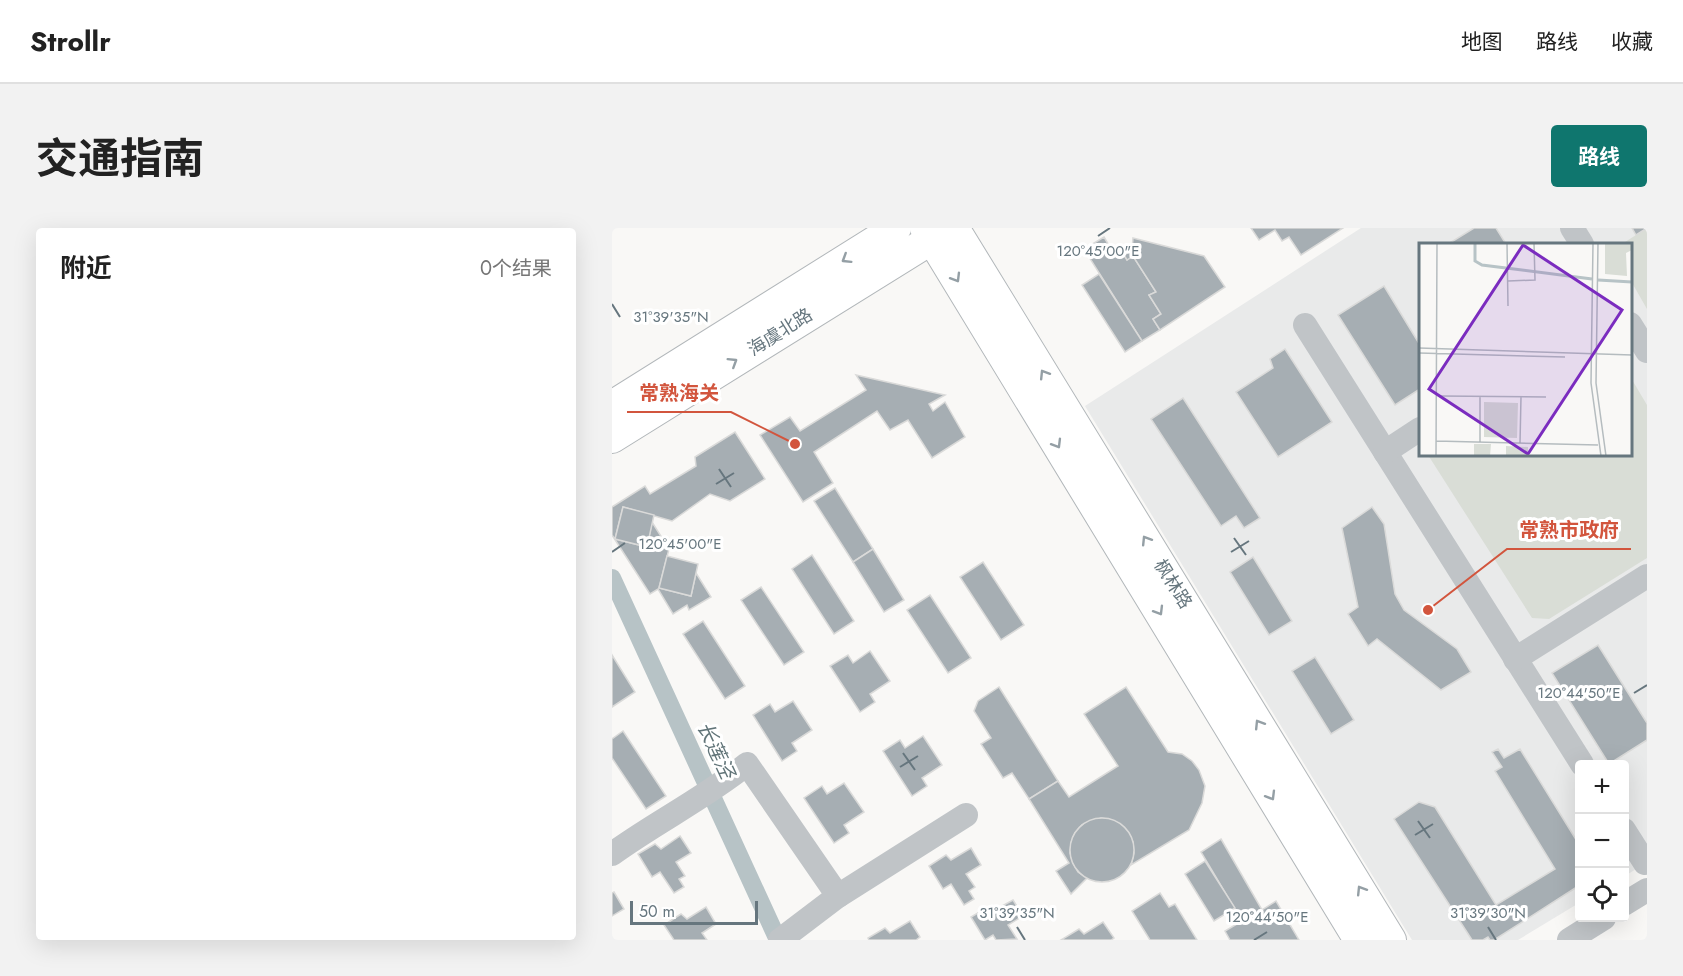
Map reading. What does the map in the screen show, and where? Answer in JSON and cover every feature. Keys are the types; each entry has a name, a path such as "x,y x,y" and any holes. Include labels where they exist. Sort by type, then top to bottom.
{"main road":[{"name":"海虞北路","path":"612,406 896,228"},
{"name":"海虞北路","path":"612,438 940,230"},
{"name":"枫林路","path":"940,230 1359,940"},
{"name":"枫林路","path":"940,230 1391,940"}],"street":[{"path":"1572,228 1581,243"},
{"path":"1305,325 1579,760"},
{"path":"1632,327 1647,351"},
{"path":"1385,452 1419,430"},
{"path":"1515,659 1647,576"},
{"path":"612,854 723,783 747,764 838,896"},
{"path":"780,940 838,896 966,815"},
{"path":"1629,838 1646,863"},
{"path":"1629,901 1647,890"},
{"path":"1569,940 1598,922"}],"shaded area":[{"path":"1361,228 1647,228 1647,862 1629,873 1629,760 1575,760 1575,905 1518,940 1412,940 1085,406"},
{"path":"1647,228 1647,309 1632,283 1632,243 1624,243"},
{"path":"1632,380 1647,405 1647,558 1549,619 1532,618 1429,456 1632,456"}],"building":[{"path":"1251,228 1343,228 1301,255 1289,237 1282,241 1275,230 1259,240"},
{"path":"1474,228 1496,228 1505,243 1450,243"},
{"path":"1632,228 1647,228 1636,235"},
{"path":"1104,237 1114,254 1121,250 1127,260 1133,256 1156,292 1149,295 1161,314 1153,319 1160,330 1142,341 1084,249"},
{"path":"1133,238 1204,256 1225,287 1160,330 1153,319 1161,314 1149,295 1156,292 1133,256 1127,260 1124,255 1132,250"},
{"path":"1099,274 1142,341 1125,352 1082,285"},
{"path":"1384,286 1419,343 1419,390 1395,405 1338,315"},
{"path":"1285,349 1332,422 1278,457 1236,392 1273,368 1270,359"},
{"path":"856,375 945,395 929,404 933,411 945,402 965,437 932,458 908,420 890,430 877,411 814,452 833,483 803,502 760,435 790,417 800,431 866,390"},
{"path":"1183,398 1260,518 1244,528 1236,516 1221,526 1151,419"},
{"path":"735,432 765,479 730,501 710,494 672,521 623,507 615,539 647,547 652,522 669,549 659,588 691,596 696,573 711,597 689,610 687,605 673,614 658,589 650,594 612,535 612,507 645,486 650,494 696,466 695,457"},
{"path":"835,488 873,549 853,562 814,501"},
{"path":"623,507 654,515 647,547 615,539"},
{"path":"1372,507 1384,524 1395,594 1404,610 1457,649 1471,672 1441,690 1377,639 1368,646 1348,614 1358,607 1342,528"},
{"path":"873,549 904,600 884,612 853,562"},
{"path":"812,555 854,621 834,634 792,569"},
{"path":"667,556 698,564 691,596 659,588"},
{"path":"1253,557 1292,621 1269,635 1230,572"},
{"path":"983,562 1024,625 1001,640 960,577"},
{"path":"761,587 804,652 784,665 741,600"},
{"path":"930,595 971,658 948,673 907,610"},
{"path":"703,621 745,686 725,699 683,634"},
{"path":"1598,645 1647,723 1647,740 1615,760 1606,760 1552,673"},
{"path":"870,651 890,681 870,694 875,702 860,712 830,666 848,655 853,663"},
{"path":"612,655 635,692 612,707"},
{"path":"1315,657 1354,720 1331,734 1292,671"},
{"path":"999,687 1058,781 1029,799 1012,773 1003,778 981,744 991,738 974,711 978,701"},
{"path":"1126,687 1168,752 1182,754 1199,770 1205,786 1202,803 1189,830 1131,865 1134,853 1133,842 1121,825 1101,818 1082,825 1075,833 1070,853 1078,872 1087,878 1071,894 1056,871 1069,863 1029,799 1058,781 1069,797 1118,766 1084,714"},
{"path":"793,701 812,730 792,743 797,751 782,761 753,715 770,704 775,712"},
{"path":"623,731 666,796 646,809 612,758 612,739"},
{"path":"923,736 942,765 922,778 927,786 912,796 883,751 900,740 905,748"},
{"path":"1498,749 1504,758 1520,749 1575,838 1575,888 1494,940 1488,937 1483,940 1472,940 1394,819 1419,802 1435,807 1496,905 1555,869 1495,771 1502,767 1492,752"},
{"path":"844,783 864,812 844,825 849,833 834,843 804,798 822,786 827,794"},
{"path":"1102,818 1120,824 1128,832 1134,850 1128,868 1120,876 1102,882 1084,876 1076,868 1070,850 1076,832 1084,824"},
{"path":"680,836 691,853 676,862 685,876 679,879 684,887 674,893 660,872 652,877 638,854 655,844 661,849"},
{"path":"1221,839 1262,910 1276,901 1299,940 1230,940 1225,931 1242,921 1201,852"},
{"path":"971,848 981,865 966,874 975,887 969,891 974,899 964,905 951,884 943,889 929,866 946,855 951,860"},
{"path":"1205,861 1235,908 1214,921 1185,874"},
{"path":"614,892 624,909 612,916 612,893"},
{"path":"1160,893 1169,907 1175,904 1197,940 1150,940 1132,911"},
{"path":"1013,900 1023,916 1008,925 1017,939 996,940 993,935 985,940 971,917 988,907 993,911"},
{"path":"706,907 716,924 702,933 707,940 674,940 664,925 681,914 687,919"},
{"path":"910,921 920,937 916,940 869,940 868,938 885,928 890,933"},
{"path":"1103,922 1114,938 1111,940 1061,940 1079,929 1084,934"}],"waterway":[{"name":"长莲泾","path":"612,578 778,940"}],"place":[{"name":"常熟海关","path":"795,444"},
{"name":"常熟市政府","path":"1428,610"}]}
